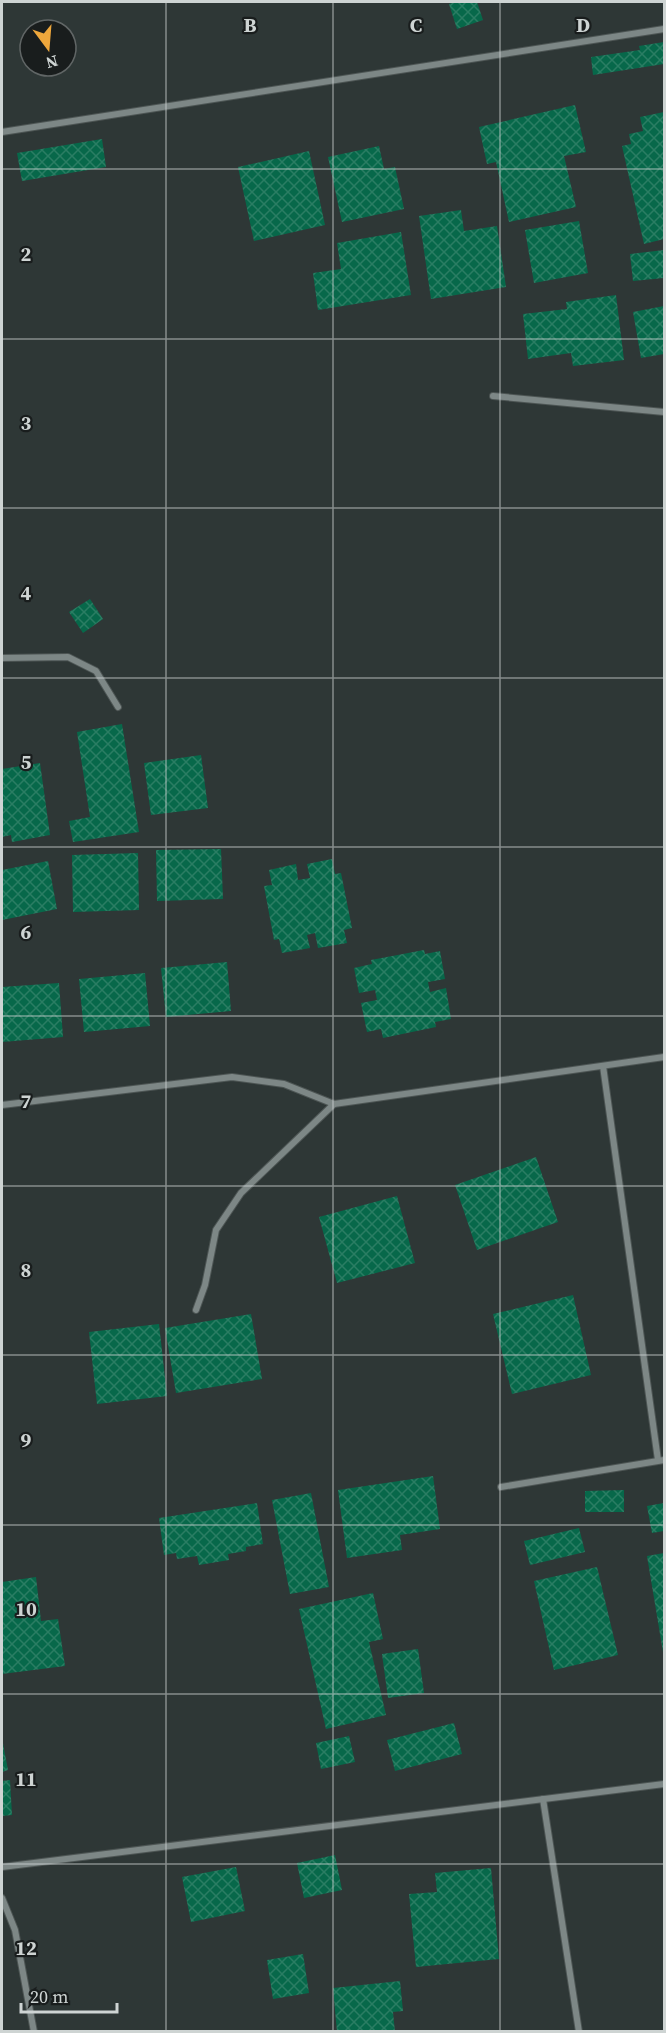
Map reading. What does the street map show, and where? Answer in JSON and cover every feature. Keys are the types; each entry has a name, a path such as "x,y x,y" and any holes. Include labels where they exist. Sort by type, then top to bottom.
{"street":[{"path":"2,132 664,29"},
{"path":"493,396 664,412"},
{"path":"2,658 68,657 96,671 118,707"},
{"path":"2,1105 232,1077 284,1084 334,1104 664,1057"},
{"path":"501,1487 661,1460 603,1066"},
{"path":"196,1310 205,1285 216,1230 241,1193 334,1104"},
{"path":"2,1867 664,1784"},
{"path":"543,1799 579,2031"},
{"path":"2,1898 15,1930 34,2031"}],"building":[{"path":"477,2 483,20 457,29 449,4"},
{"path":"664,42 664,64 593,75 591,57 640,50 639,46"},
{"path":"575,105 586,152 564,156 576,207 509,222 496,162 487,164 479,127"},
{"path":"664,112 664,239 644,244 622,146 631,144 629,134 643,131 640,117"},
{"path":"102,139 106,167 22,181 17,153"},
{"path":"379,146 384,169 395,167 404,209 342,222 328,157"},
{"path":"309,151 325,225 254,241 238,167"},
{"path":"461,210 464,231 497,226 506,287 431,299 419,216"},
{"path":"579,221 588,273 534,283 525,230"},
{"path":"401,232 411,295 318,310 313,273 341,269 337,243"},
{"path":"664,250 664,278 633,281 630,254"},
{"path":"616,295 624,360 573,366 571,353 528,359 523,314 567,309 566,302"},
{"path":"664,306 664,354 641,358 633,312"},
{"path":"90,599 103,619 83,633 69,612"},
{"path":"122,724 139,832 73,842 69,821 90,817 77,732"},
{"path":"201,755 208,808 151,815 144,763"},
{"path":"40,763 50,835 12,842 11,835 2,837 2,769"},
{"path":"221,849 223,899 157,901 156,850"},
{"path":"138,853 139,910 73,912 72,855"},
{"path":"332,859 335,874 341,873 352,928 344,930 347,943 318,948 315,933 307,935 310,948 282,953 279,939 274,940 264,886 272,885 269,870 296,864 298,880 310,878 307,864"},
{"path":"48,861 57,909 2,920 2,870"},
{"path":"424,950 425,954 440,951 445,979 428,982 430,992 446,988 451,1019 435,1022 436,1027 383,1038 381,1029 367,1032 361,1003 377,1000 375,990 359,993 354,968 372,964 371,960"},
{"path":"227,962 231,1011 166,1017 161,968"},
{"path":"145,973 150,1026 84,1032 79,979"},
{"path":"59,983 63,1037 2,1042 2,987"},
{"path":"536,1157 558,1222 477,1250 455,1185"},
{"path":"397,1196 415,1263 337,1283 319,1217"},
{"path":"573,1295 591,1375 512,1394 493,1314"},
{"path":"251,1314 262,1379 176,1393 165,1328"},
{"path":"159,1324 167,1396 97,1404 89,1332"},
{"path":"433,1476 440,1529 400,1535 402,1550 347,1558 338,1490"},
{"path":"624,1490 624,1512 585,1512 585,1491"},
{"path":"311,1493 329,1587 290,1594 272,1500"},
{"path":"257,1503 263,1544 246,1547 246,1551 228,1554 229,1560 199,1565 197,1556 177,1559 176,1553 164,1555 159,1518"},
{"path":"664,1503 664,1531 652,1533 647,1506"},
{"path":"579,1528 585,1552 530,1565 524,1541"},
{"path":"664,1553 664,1651 663,1652 647,1556"},
{"path":"597,1567 618,1655 554,1670 534,1581"},
{"path":"36,1577 41,1621 58,1619 65,1666 2,1674 2,1582"},
{"path":"373,1593 383,1639 369,1642 386,1715 326,1729 299,1609"},
{"path":"418,1649 424,1693 388,1698 382,1654"},
{"path":"454,1723 462,1754 395,1771 387,1740"},
{"path":"349,1736 355,1762 321,1769 316,1743"},
{"path":"2,1738 8,1770 2,1772"},
{"path":"10,1780 12,1815 2,1816 2,1781"},
{"path":"335,1855 342,1890 304,1898 297,1863"},
{"path":"236,1867 245,1911 191,1922 182,1877"},
{"path":"491,1868 499,1959 416,1967 409,1894 437,1892 435,1873"},
{"path":"303,1954 309,1993 273,1999 267,1960"},
{"path":"400,1981 403,2011 393,2012 395,2032 337,2032 333,1988"}]}
